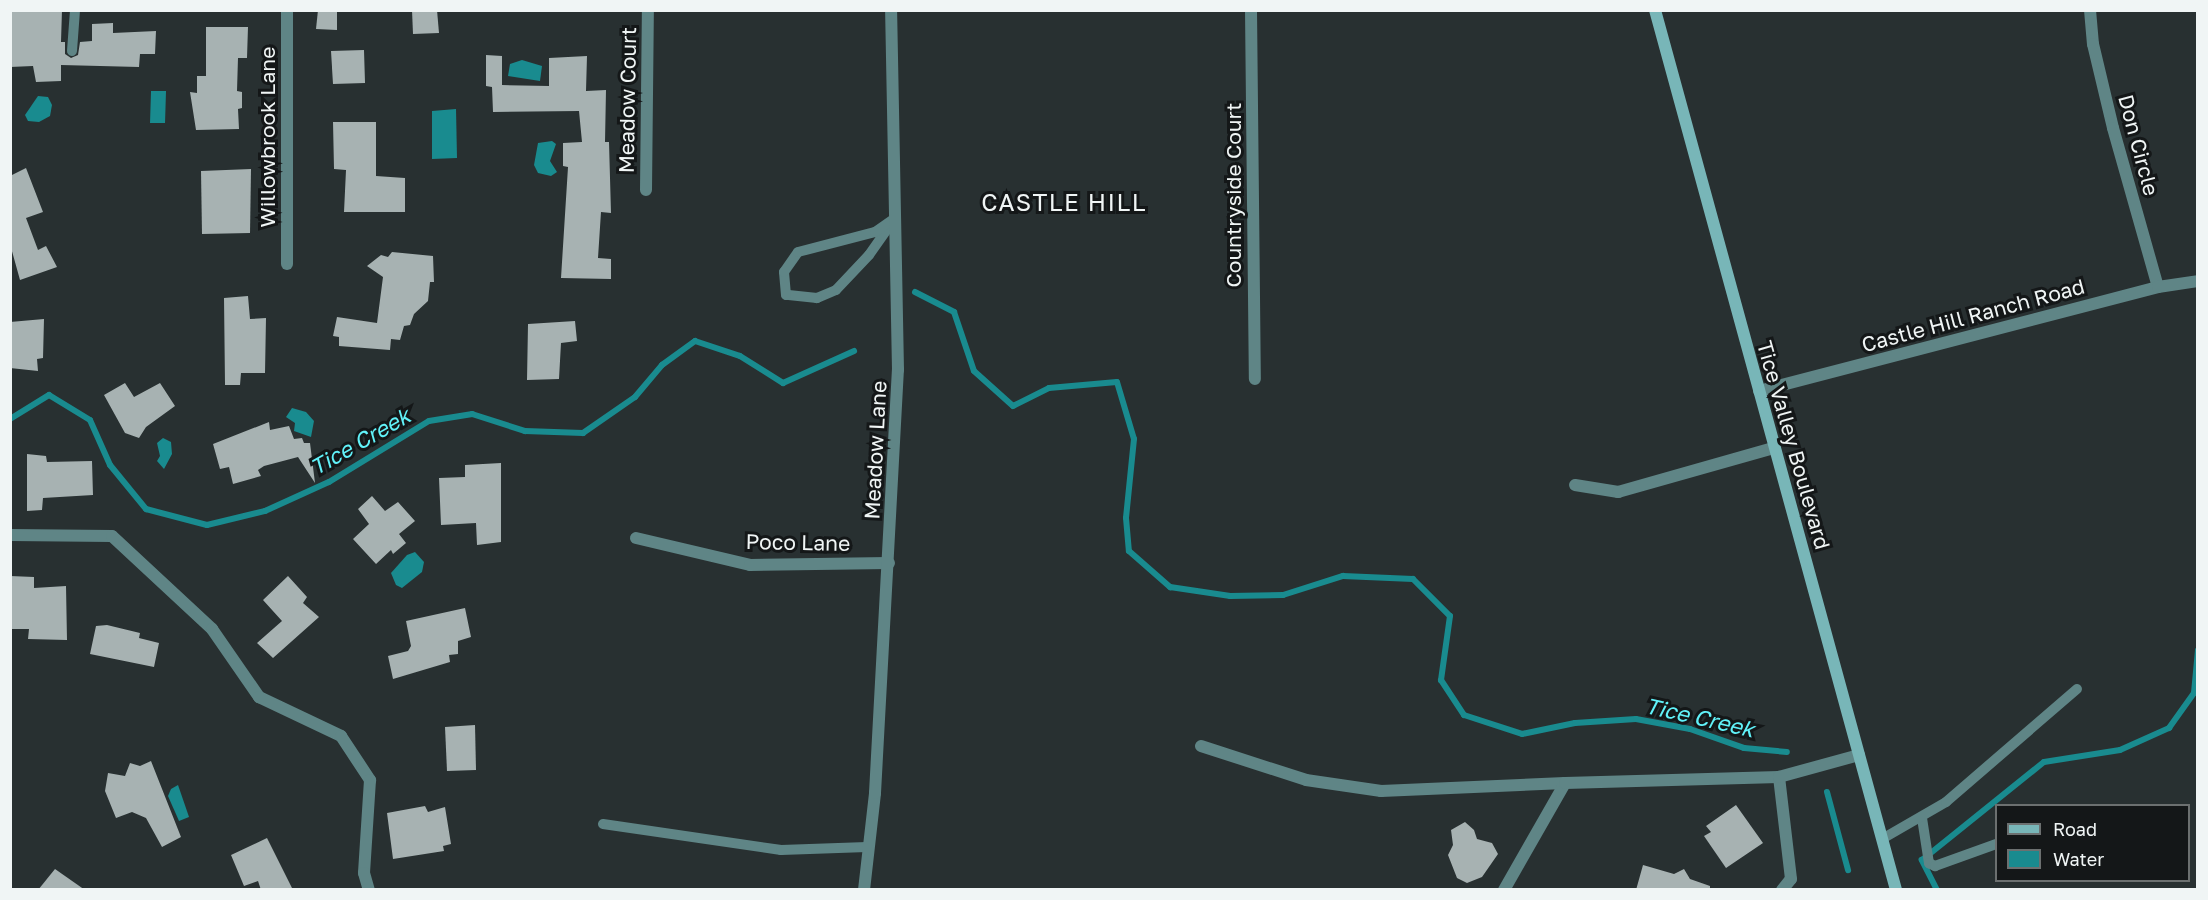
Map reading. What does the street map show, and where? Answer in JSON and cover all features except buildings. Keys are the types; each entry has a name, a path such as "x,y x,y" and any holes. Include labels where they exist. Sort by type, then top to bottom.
{"street":[{"name":"Willowbrook Lane","path":"287,10 287,264"},
{"name":"Meadow Court","path":"646,190 648,10"},
{"name":"Meadow Lane","path":"864,890 867,847 875,792 898,370 891,10"},
{"name":"Countryside Court","path":"1251,10 1255,379"},
{"name":"Tice Valley Boulevard","path":"1655,10 1896,890"},
{"name":"Don Circle","path":"2090,10 2113,128 2158,287"},
{"name":"Castle Hill Ranch Road","path":"1759,391 2158,287 2198,281"},
{"path":"1575,485 1618,492 1774,447"},
{"path":"10,535 112,536 212,629 259,697 341,736 370,780 364,873 369,890"},
{"name":"Poco Lane","path":"636,538 750,565 889,563"},
{"path":"1201,746 1306,780 1381,791 1779,777 1858,755"},
{"path":"1779,777 1791,879 1782,890"},
{"path":"1504,890 1565,783"}],"lane":[{"path":"72,51 75,10"},
{"path":"895,218 869,255 836,290 817,298 786,295 784,272 798,252 875,232 895,218"},
{"path":"1882,839 1922,818 1946,802 2077,689"},
{"path":"1922,818 1929,863 1935,866 1995,843"},
{"path":"603,824 781,850 867,847"}],"water":[{"path":"522,60 542,66 540,81 508,76 510,64"},
{"path":"151,91 166,91 165,123 150,123"},
{"path":"38,96 48,97 52,105 50,116 39,122 28,121 25,115"},
{"path":"456,109 457,158 432,159 432,111"},
{"path":"552,141 556,144 550,161 557,172 551,176 538,173 534,165 538,143"},
{"path":"292,408 306,412 314,421 311,437 294,431 295,423 286,417"},
{"path":"163,438 171,442 172,454 164,469 157,461 160,456 157,443"},
{"path":"415,552 424,562 422,572 402,588 396,585 391,573 407,555"},
{"path":"178,785 189,817 179,821 168,796 171,789"}],"waterway":[{"name":"Tice Creek","path":"915,292 954,312 974,371 1013,406 1049,388 1117,382 1134,439 1126,518 1129,551 1170,587 1230,596 1283,595 1343,576 1413,579 1450,616 1441,680 1464,715 1522,734 1575,723 1636,719 1690,729 1744,748 1787,752"},
{"name":"Tice Creek","path":"10,419 49,395 90,420 110,465 146,509 207,525 265,511 329,482 429,421 472,414 525,431 583,433 635,397 662,365 695,341 740,356 783,383 854,351"},
{"path":"1937,890 1922,860 2044,762 2120,750 2169,728 2194,693 2198,650"},
{"name":"Tice Creek","path":"1827,792 1848,870"}],"district":[{"name":"CASTLE HILL","path":"1064,202"}]}
